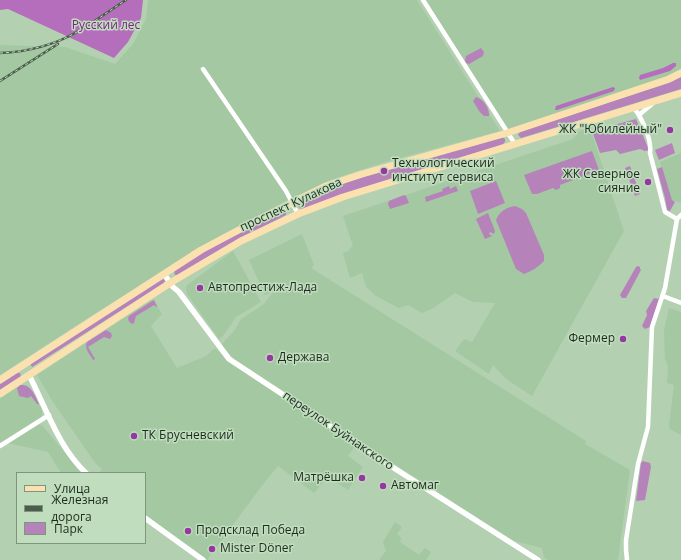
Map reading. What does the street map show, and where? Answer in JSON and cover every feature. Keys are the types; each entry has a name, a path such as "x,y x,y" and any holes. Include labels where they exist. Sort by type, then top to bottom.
{"main road":[{"name":"проспект Кулакова","path":"0,380 215,242 326,186 357,175 507,133 669,79 681,73"},
{"name":"проспект Кулакова","path":"0,394 170,283 246,238 298,214 343,197 681,93"},
{"path":"23,366 29,375"}],"street":[{"path":"422,0 515,144"},
{"path":"203,69 293,202 298,214"},
{"path":"640,114 655,101"},
{"path":"634,108 640,114 651,146 650,153 666,212 677,219"},
{"path":"627,560 626,540 636,477 648,427 652,327 670,266 677,219 681,215"},
{"name":"переулок Буйнакского","path":"164,274 229,359 397,470 538,560"},
{"path":"662,296 681,303"},
{"path":"29,375 70,455 85,472"},
{"path":"0,446 49,415"},
{"path":"146,519 203,560"}],"shaded area":[{"path":"148,0 417,0 500,131 385,162 333,179 292,198 222,235 94,314 0,375 0,45 65,47 115,64 133,44 146,19"},
{"path":"426,0 681,0 681,70 668,78 507,131"},
{"path":"590,128 624,231 532,396 506,379 493,365 489,374 455,351 464,339 472,342 495,303 473,302 455,293 432,309 422,313 408,305 399,308 376,296 366,287 362,273 350,278 343,253 350,250 353,246 343,216 573,139 576,132"},
{"path":"681,153 681,203 672,200 660,162"},
{"path":"302,234 314,265 311,268 586,441 585,444 630,470 618,560 548,560 544,558 542,548 514,541 299,403 300,401 235,360 229,354 221,345 234,331 241,319 264,304 274,291 265,295 249,260"},
{"path":"233,251 261,302 236,317 223,336 219,339 187,294 186,286"},
{"path":"153,299 162,314 151,326 177,368 206,356 215,348 230,362 356,445 348,456 363,467 348,490 327,477 314,493 278,466 206,560 146,517 146,472 100,472 102,469 95,463 51,399 37,375"},
{"path":"669,308 681,312 681,435 670,429 669,425 674,385 667,383 668,366 665,359 664,331"},
{"path":"20,385 26,385 29,387 42,409 42,415 38,424 42,425 81,472 60,472 48,452 3,442 0,443 0,397"},
{"path":"395,522 402,527 397,534 402,539 400,542 419,555 425,548 431,552 426,560 379,560 386,551 383,543 384,540"}],"green space":[{"name":"Русский лес","path":"0,0 143,0 141,18 128,42 114,58 8,9 0,10"},
{"path":"481,48 484,52 483,56 469,64 466,63 466,56"},
{"path":"676,63 676,66 670,71 640,80 639,78 640,75 663,68"},
{"path":"681,76 681,89 521,138 518,135 520,131 669,83"},
{"path":"613,87 615,88 614,91 555,110 556,106"},
{"path":"476,97 482,100 486,105 489,110 489,116 484,116 479,111 473,101"},
{"path":"636,119 649,150 645,151 640,149 620,154 616,150 600,153 592,131"},
{"path":"502,137 505,139 505,142 502,145 355,190 303,209 298,206 301,202 330,188 350,181"},
{"path":"672,143 675,153 659,160 655,150"},
{"path":"592,151 599,170 560,185 560,188 556,190 553,188 537,194 532,194 524,175"},
{"path":"630,166 640,194 635,196 625,168"},
{"path":"662,167 672,200 675,202 670,211 667,210 657,169"},
{"path":"496,181 505,203 478,214 470,191"},
{"path":"449,186 450,189 456,186 458,191 426,202 425,197 443,191 442,189"},
{"path":"404,195 409,203 390,209 388,204 389,201"},
{"path":"515,206 522,209 526,213 544,255 544,261 542,263 524,274 516,269 496,220 503,210"},
{"path":"286,211 286,215 204,259 178,275 175,275 174,271 208,249"},
{"path":"488,213 495,231 494,234 490,232 489,234 492,236 485,239 476,219"},
{"path":"638,266 641,270 626,298 622,298 620,295"},
{"path":"163,279 165,280 164,283 32,367 30,363"},
{"path":"660,296 650,327 645,329 642,326 647,315 646,311 654,298 658,299"},
{"path":"154,300 157,307 154,305 136,316 133,324 129,322 129,316"},
{"path":"106,330 111,333 112,336 110,339 104,337 88,347 95,359 93,360 87,349 87,342"},
{"path":"17,373 20,373 21,377 0,390 0,384"},
{"path":"20,385 30,388 39,404 37,404 31,396 28,398 19,396 17,388"},
{"path":"643,461 650,463 651,467 645,500 636,501 641,463"}],"railway":[{"path":"0,53 30,49 59,41 83,28 126,0"},
{"path":"0,81 58,44"}],"place":[{"name":"ЖК \"Юбилейный\"","path":"670,130"},
{"name":"Технологический институт сервиса","path":"384,171"},
{"name":"ЖК Северное сияние","path":"648,182"},
{"name":"Автопрестиж-Лада","path":"200,288"},
{"name":"Фермер","path":"623,339"},
{"name":"Держава","path":"270,358"},
{"name":"ТК Брусневский","path":"134,436"},
{"name":"Матрёшка","path":"362,478"},
{"name":"Автомаг","path":"383,486"},
{"name":"Продсклад Победа","path":"188,531"},
{"name":"Mister Döner","path":"212,549"}]}
